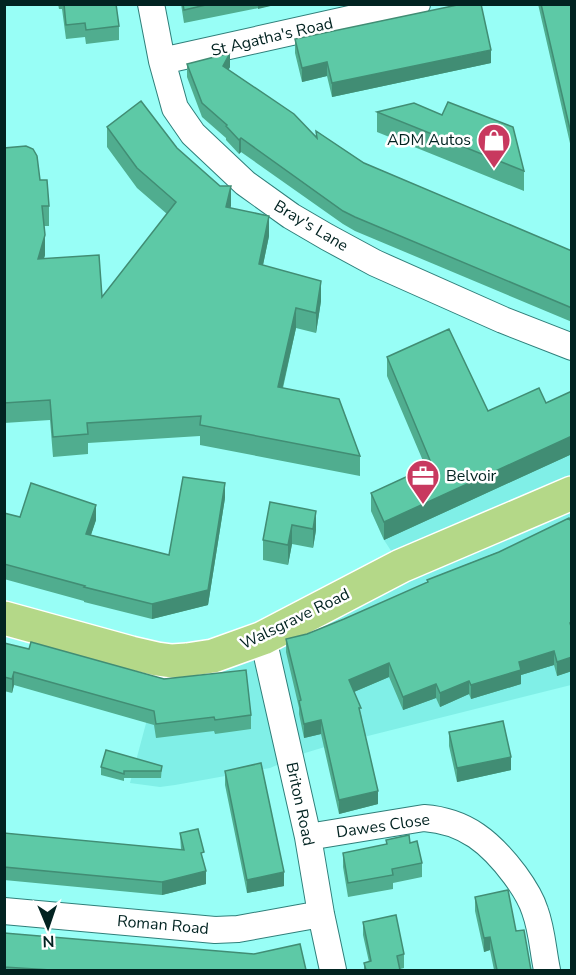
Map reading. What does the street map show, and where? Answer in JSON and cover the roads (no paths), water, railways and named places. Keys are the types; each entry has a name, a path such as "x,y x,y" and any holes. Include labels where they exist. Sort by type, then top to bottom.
{"highway":[{"name":"Walsgrave Road","path":"4,618 131,653 172,661 195,660 263,638 401,566 572,493"}],"street":[{"name":"Bray's Lane","path":"151,4 162,61 175,108 193,135 245,183 327,237 375,263 503,320 572,347"},
{"name":"St Agatha's Road","path":"162,61 417,4"},
{"name":"Briton Road","path":"263,638 308,837 333,970"},
{"name":"Dawes Close","path":"308,837 424,818 451,822 474,833 499,854 524,888 538,920 547,970"},
{"name":"Roman Road","path":"4,911 215,930 238,929 321,914"}],"place":[{"name":"ADM Autos","path":"494,169"},
{"name":"Belvoir","path":"423,505"}]}
